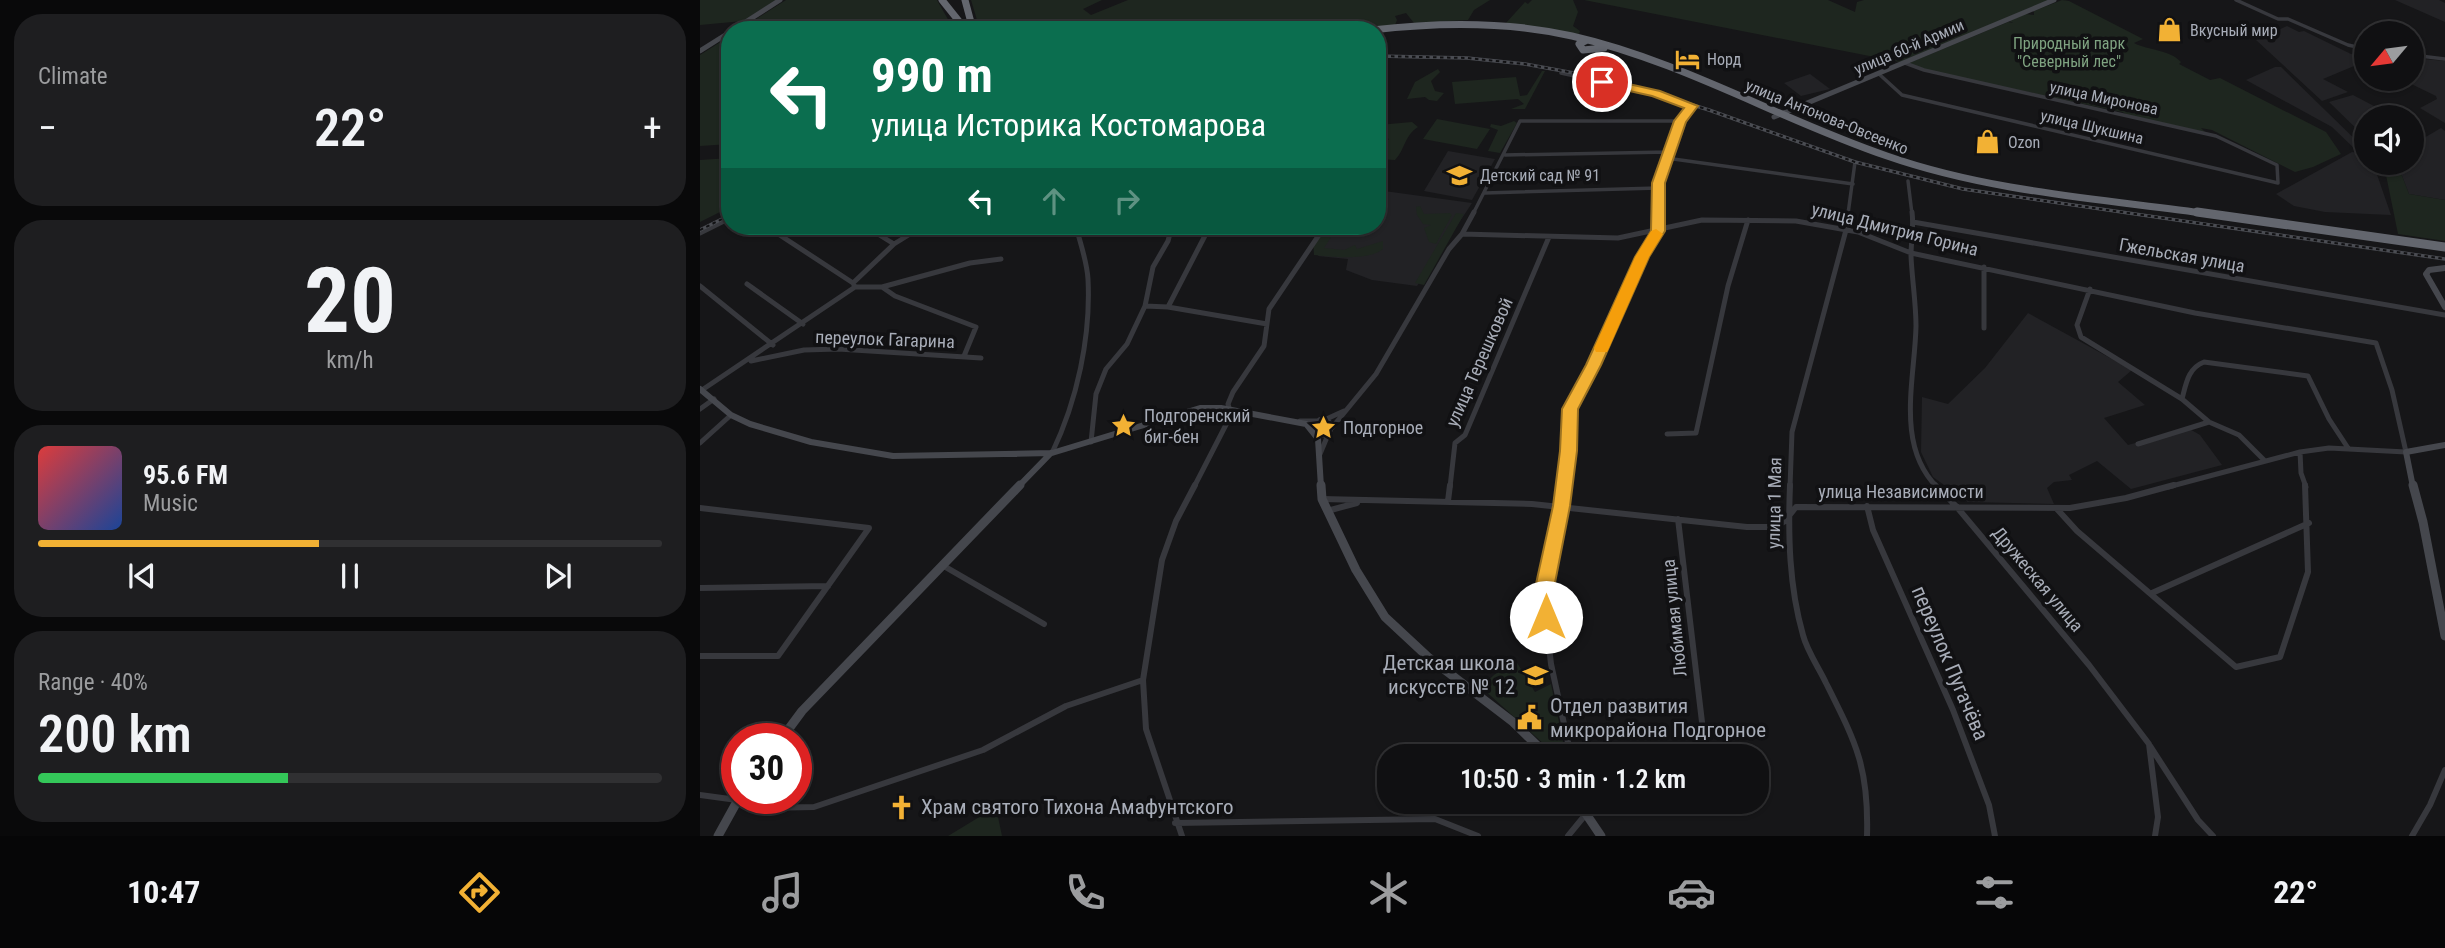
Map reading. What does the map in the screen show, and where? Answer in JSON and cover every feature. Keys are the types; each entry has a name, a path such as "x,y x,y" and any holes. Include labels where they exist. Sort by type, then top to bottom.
{"highway":[{"path":"942,0 958,21"},
{"path":"949,10 959,12 965,3"},
{"path":"965,3 970,21"},
{"name":"улица Антонова-Овсеенко","path":"1386,29 1479,25 1534,30 1584,41 1654,61 1776,115"},
{"name":"улица Антонова-Овсеенко","path":"1386,32 1429,28 1478,28 1584,41 1651,64 1903,165 1988,187 2445,247"},
{"name":"улица Антонова-Овсеенко","path":"2235,220 2445,252"}],"street":[{"path":"747,21 780,0"},
{"name":"улица 60-й Армии","path":"1776,115 2054,0"},
{"path":"2236,0 2278,19 2288,19 2354,46"},
{"path":"700,51 721,38"},
{"path":"2424,56 2445,59"},
{"name":"улица Миронова","path":"1905,63 1924,71 2216,136 2277,165 2278,183"},
{"path":"1561,72 1656,94 1692,106 1680,121 1658,188 1658,231 1642,257 1594,365 1570,409 1569,451 1562,506 1544,593 1551,664 1568,744"},
{"name":"улица Шукшина","path":"1879,74 1902,95 2278,183"},
{"path":"1320,454 1331,430 1376,374 1449,249 1462,234 1505,155 1520,121 1680,121"},
{"path":"1505,155 1668,155 1853,184"},
{"name":"улица 1 Мая","path":"1855,162 1846,230 1792,432 1788,548 1803,636 1853,737 1864,770 1868,796 1867,836"},
{"name":"Дружеская улица","path":"1908,181 1913,222 1911,253 1916,326 1910,392 1913,443 1924,474 1956,506 2089,665 2149,744 2198,820 2213,836"},
{"path":"1485,193 1658,188"},
{"path":"1667,434 1696,433 1728,286 1748,220"},
{"name":"улица Дмитрия Горина","path":"1462,234 1497,238 1619,238 1658,231 1673,225 1748,220 1803,221 1896,244 1911,253 2195,313 2376,344 2392,390 2406,452"},
{"path":"700,233 721,222"},
{"name":"Гжельская улица","path":"1913,222 2445,315"},
{"path":"779,235 854,285 882,287 970,263 1001,259"},
{"path":"880,235 894,244"},
{"path":"908,235 894,244 854,285 803,324 701,389 731,415 750,424 811,442 893,456 1052,453 1190,410 1210,407 1294,420 1330,422 1331,430"},
{"path":"793,723 1052,453 1063,434 1084,338 1088,277 1078,235"},
{"path":"1091,442 1096,394 1106,369 1127,344 1144,306 1153,267 1170,235"},
{"path":"1168,307 1205,235"},
{"path":"1182,836 1175,822 1146,729 1143,680 1162,560 1176,521 1231,415 1228,404 1233,393 1264,346 1269,309 1319,235"},
{"name":"улица Терешковой","path":"1448,501 1455,443 1465,435 1549,237"},
{"path":"1984,267 1984,328"},
{"path":"2445,268 2428,270 2427,277 2445,307"},
{"path":"747,284 803,324"},
{"path":"700,286 773,345"},
{"path":"882,287 895,296 976,327 964,356"},
{"path":"2090,289 2077,325 2081,337 2137,374 2182,399 2209,422 2239,435 2264,460"},
{"path":"1144,306 1168,307 1266,324"},
{"name":"переулок Гагарина","path":"748,361 804,350 838,349 981,358"},
{"path":"2182,399 2191,370 2197,363 2308,376 2329,419 2348,448"},
{"path":"700,409 714,400"},
{"path":"1349,407 1315,425 1315,432 1320,454 1322,499 1356,570 1385,617 1428,657 1513,722 1536,744"},
{"path":"700,443 731,415"},
{"path":"1294,420 1315,432 1323,434 1331,430"},
{"path":"2138,444 2209,422"},
{"name":"улица Независимости","path":"1360,502 1448,501 1562,506 1774,527 1781,525 1796,507 1956,506 2057,509 2126,498 2300,452 2348,448 2406,452 2445,445"},
{"path":"2057,509 2077,531 2236,667 2280,657 2308,572 2309,523 2300,452"},
{"path":"2406,452 2423,522 2445,636"},
{"path":"1322,499 1360,502"},
{"path":"1327,511 1360,502"},
{"name":"переулок Пугачёва","path":"1867,506 1873,530 1953,710 1989,805 1995,836"},
{"path":"700,508 745,516 869,528 778,656 700,656"},
{"name":"Любимая улица","path":"1678,519 1705,744"},
{"path":"2152,593 2309,523"},
{"path":"942,565 1044,624"},
{"path":"700,587 828,586"},
{"path":"812,807 983,750 1066,706 1143,680"},
{"path":"2149,744 2158,817 2155,836"},
{"path":"2412,836 2430,806 2445,770"},
{"path":"700,795 721,797"},
{"path":"718,836 730,814"},
{"path":"1568,836 1585,814"},
{"path":"1587,814 1601,836"},
{"path":"1175,822 1435,819 1478,836"}],"shaded area":[{"path":"2395,0 2439,0 2445,3 2445,22"},
{"path":"2287,26 2354,54 2354,66 2323,79 2348,92 2322,101 2256,40"},
{"path":"2424,59 2445,61 2445,123 2424,110 2424,106 2437,99 2424,90"},
{"path":"2281,67 2354,138 2354,148 2332,127 2246,80"},
{"path":"1810,74 1830,89 1801,96 1784,83"},
{"path":"2353,95 2372,105 2354,105 2354,126 2329,102"},
{"path":"2441,128 2445,131 2445,200 2409,194 2402,175 2424,175 2424,138"},
{"name":"Детский сад № 91","path":"1448,151 1495,159 1472,200 1424,191"},
{"path":"2354,152 2354,175 2377,175 2391,215 2325,212 2294,206 2276,194"},
{"path":"1386,191 1472,203 1417,286 1372,280 1346,270 1348,259 1318,256 1331,235 1386,235"},
{"path":"2028,313 2132,370 2118,382 2145,405 2104,418 2128,445 2188,428 2200,435 2222,465 2131,489 2097,461 2069,475 2072,480 2054,482 2047,488 2054,504 1968,502 1933,477 1921,452 1922,397 1948,404 1985,368"}],"green space":[{"path":"700,0 776,0 743,21 700,25"},
{"path":"786,0 937,0 949,21 753,21"},
{"path":"971,0 1102,0 1083,9 1091,15 1128,0 1490,0 1474,10 1468,20 1414,23 1406,13 1395,16 1395,25 1386,26 1386,21 977,21"},
{"path":"1532,0 1573,0 1578,12 1573,26 1580,31 1579,34 1506,23 1525,2 1528,4"},
{"name":"Природный парк \"Северный лес\"","path":"1584,0 1828,0 1855,12 1857,2 1864,0 2050,0 1900,62"},
{"name":"Природный парк \"Северный лес\"","path":"2062,0 2069,1 2143,39 2134,43 2140,46 2165,52 2181,62 2179,64 2210,80 2220,78 2326,132 2341,154 2295,172 2212,130 2201,128 2206,133 2122,112 1924,70 1909,63 2008,22 2013,23 2009,21 2025,14 2034,15 2034,11"},
{"path":"721,42 721,145 700,146 700,55"},
{"path":"1438,69 1440,72 1431,81 1435,91 1444,93 1437,101 1425,97 1407,99 1415,82"},
{"path":"1542,71 1545,71 1525,109 1511,109 1524,104 1518,99 1455,104 1452,82 1516,77 1520,96 1527,95"},
{"path":"1437,119 1490,129 1477,149 1423,139"},
{"path":"1514,121 1517,123 1500,153 1488,151 1498,130 1490,127 1491,124 1501,126"},
{"path":"1412,122 1418,127 1395,160 1386,160 1386,142 1389,139 1386,138 1386,124"},
{"path":"721,159 721,212 700,222 700,160"},
{"path":"2386,175 2402,175 2409,194 2445,200 2445,241 2398,234"},
{"path":"1420,206 1424,214 1452,215 1436,244 1429,242 1424,228 1431,225 1423,224 1417,215 1416,207"},
{"path":"1456,213 1464,214 1424,285 1415,283"},
{"path":"1317,235 1332,235 1324,248 1344,250 1355,245 1357,249 1383,241 1383,249 1360,257 1314,255 1313,241"},
{"path":"1516,661 1535,692 1551,684 1564,744 1544,744 1481,687 1506,664"},
{"path":"981,816 998,817 1002,836 948,836"}],"railway":[{"path":"1386,56 1467,58 1525,64 1612,80 1709,110 1855,162 1963,189 2445,259"},
{"path":"700,230 721,220"}],"slow traffic":[{"path":"1602,348 1642,257 1656,234"}],"place":[{"name":"Вкусный мир","path":"2170,30"},
{"name":"Норд","path":"1687,59"},
{"name":"Ozon","path":"1988,142"},
{"name":"Детский сад № 91","path":"1460,175"},
{"name":"Подгоренский биг-бен","path":"1124,425"},
{"name":"Подгорное","path":"1323,427"},
{"name":"Детская школа искусств № 12","path":"1535,675"},
{"name":"Отдел развития микрорайона Подгорное","path":"1530,718"},
{"name":"Храм святого Тихона Амафунтского","path":"901,807"}],"route":[{"path":"1546,617 1544,593 1562,506 1569,451 1570,409 1594,365 1642,257 1658,231 1659,183 1680,121 1692,106 1656,94 1602,82"}]}
